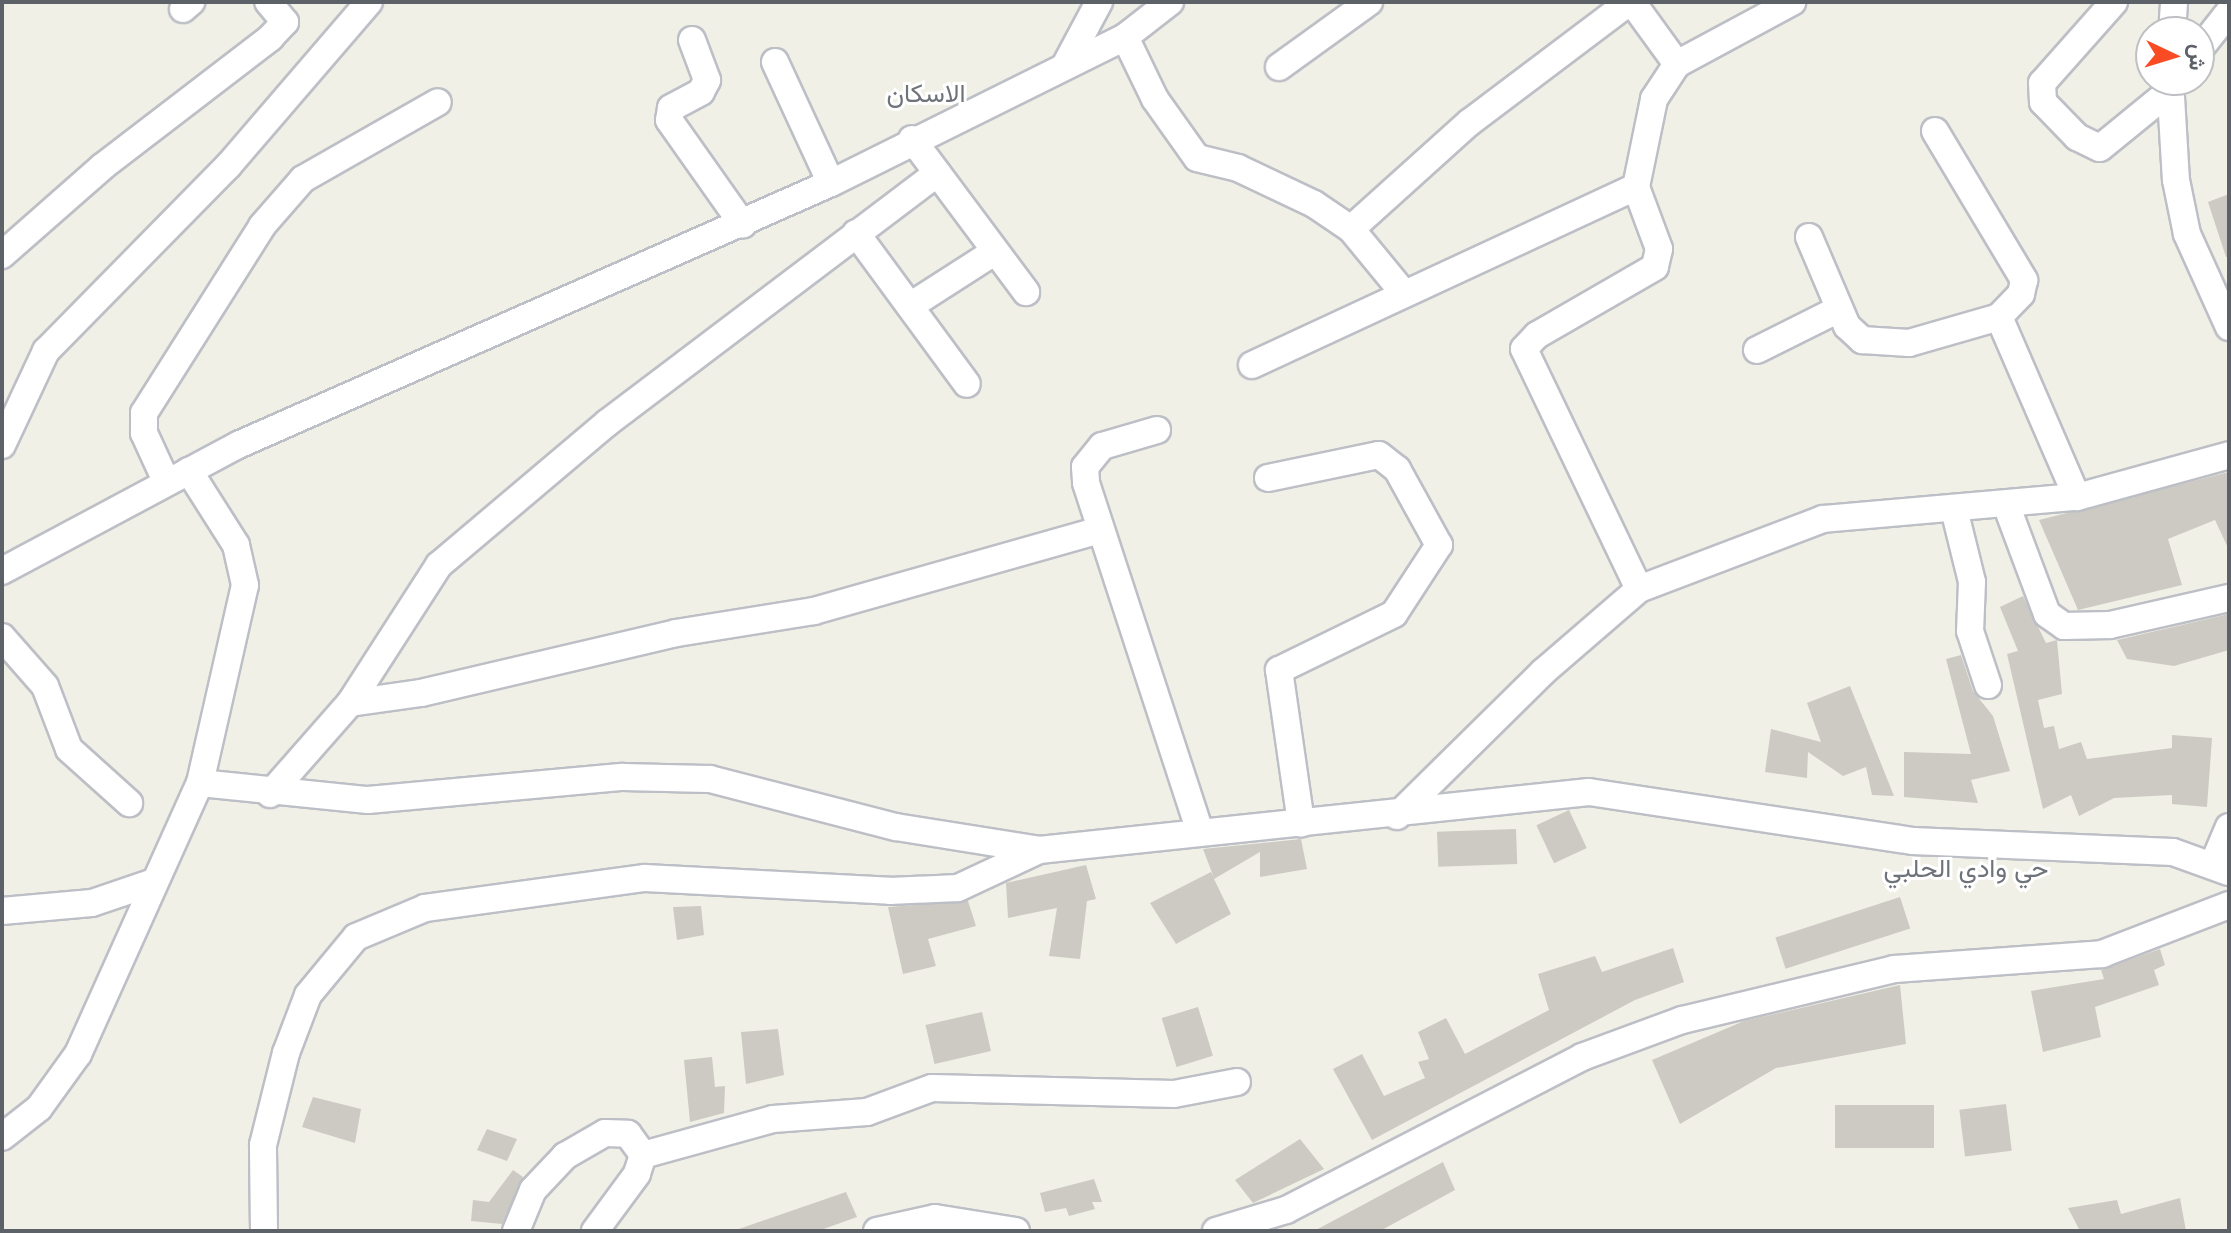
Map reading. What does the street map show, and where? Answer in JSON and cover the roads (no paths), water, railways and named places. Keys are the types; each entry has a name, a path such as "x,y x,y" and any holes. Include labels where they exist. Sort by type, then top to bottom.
{"street":[{"path":"2,255 102,167 270,38 285,18 268,2"},
{"path":"2,445 46,351 228,166 369,2"},
{"path":"1066,64 1099,2"},
{"path":"2,571 178,476 299,417 743,225 831,183 912,139 1125,37 1170,2"},
{"path":"1279,67 1369,2"},
{"path":"1351,229 1470,122 1630,2 1677,64"},
{"path":"1639,589 1524,349 1537,335 1655,267 1659,249 1636,187 1654,99 1677,64 1792,2"},
{"path":"2114,2 2042,83 2043,102 2077,137 2100,148 2159,96"},
{"path":"2215,30 2229,12"},
{"path":"1125,37 1155,99 1197,158 1279,186 1351,229 1402,291"},
{"path":"692,40 707,80 701,92 671,108 669,120 743,225"},
{"path":"775,62 831,183"},
{"path":"2171,96 2187,234 2229,327"},
{"path":"2,1137 58,1086 200,783 245,585 236,545 144,433 144,413 262,226 303,179 438,102"},
{"path":"1809,237 1839,309 1854,334 1880,346 1999,317 2021,294 2024,280 1935,131"},
{"path":"912,139 1026,292"},
{"path":"270,794 350,703 439,565 607,423 937,173"},
{"path":"1252,365 1402,291 1636,187"},
{"path":"856,233 967,384"},
{"path":"910,306 994,252"},
{"path":"1757,350 1839,309"},
{"path":"1999,317 2077,497"},
{"path":"1157,430 1093,453 1086,483 1200,832"},
{"path":"1268,478 1379,455 1397,469 1439,545 1394,614 1279,670 1275,680 1301,823"},
{"path":"1397,816 1533,681 1639,589 1823,519 2007,507 2077,497 2228,455"},
{"path":"2007,507 2047,614 2064,626 2110,625 2229,598"},
{"path":"1954,509 1972,582 1970,631 1988,685"},
{"path":"350,703 421,693 665,635 814,611 1100,530"},
{"path":"2,637 45,686 69,749 129,803"},
{"path":"200,783 270,794 453,796 608,778 683,777 733,784 896,827 1039,850 1200,832 1397,816 1589,792 1913,841 2138,847 2222,867 2229,827"},
{"path":"264,1231 263,1145 286,1053 308,995 356,937 425,908 645,878 947,889 977,883 1039,850"},
{"path":"2,911 92,903 154,882"},
{"path":"1216,1231 1298,1204 1593,1052 1682,1020 1894,969 2102,954 2229,905"},
{"path":"643,1155 773,1119 867,1112 932,1088 1174,1094 1237,1082"},
{"path":"516,1231 533,1190 588,1140 605,1133 628,1134 643,1155"},
{"path":"595,1231 637,1174 643,1155"},
{"path":"877,1231 935,1218 1016,1231"}],"district":[{"name":"الاسكان","path":"926,94"},
{"name":"حي وادي الحلبي","path":"1966,869"}]}
